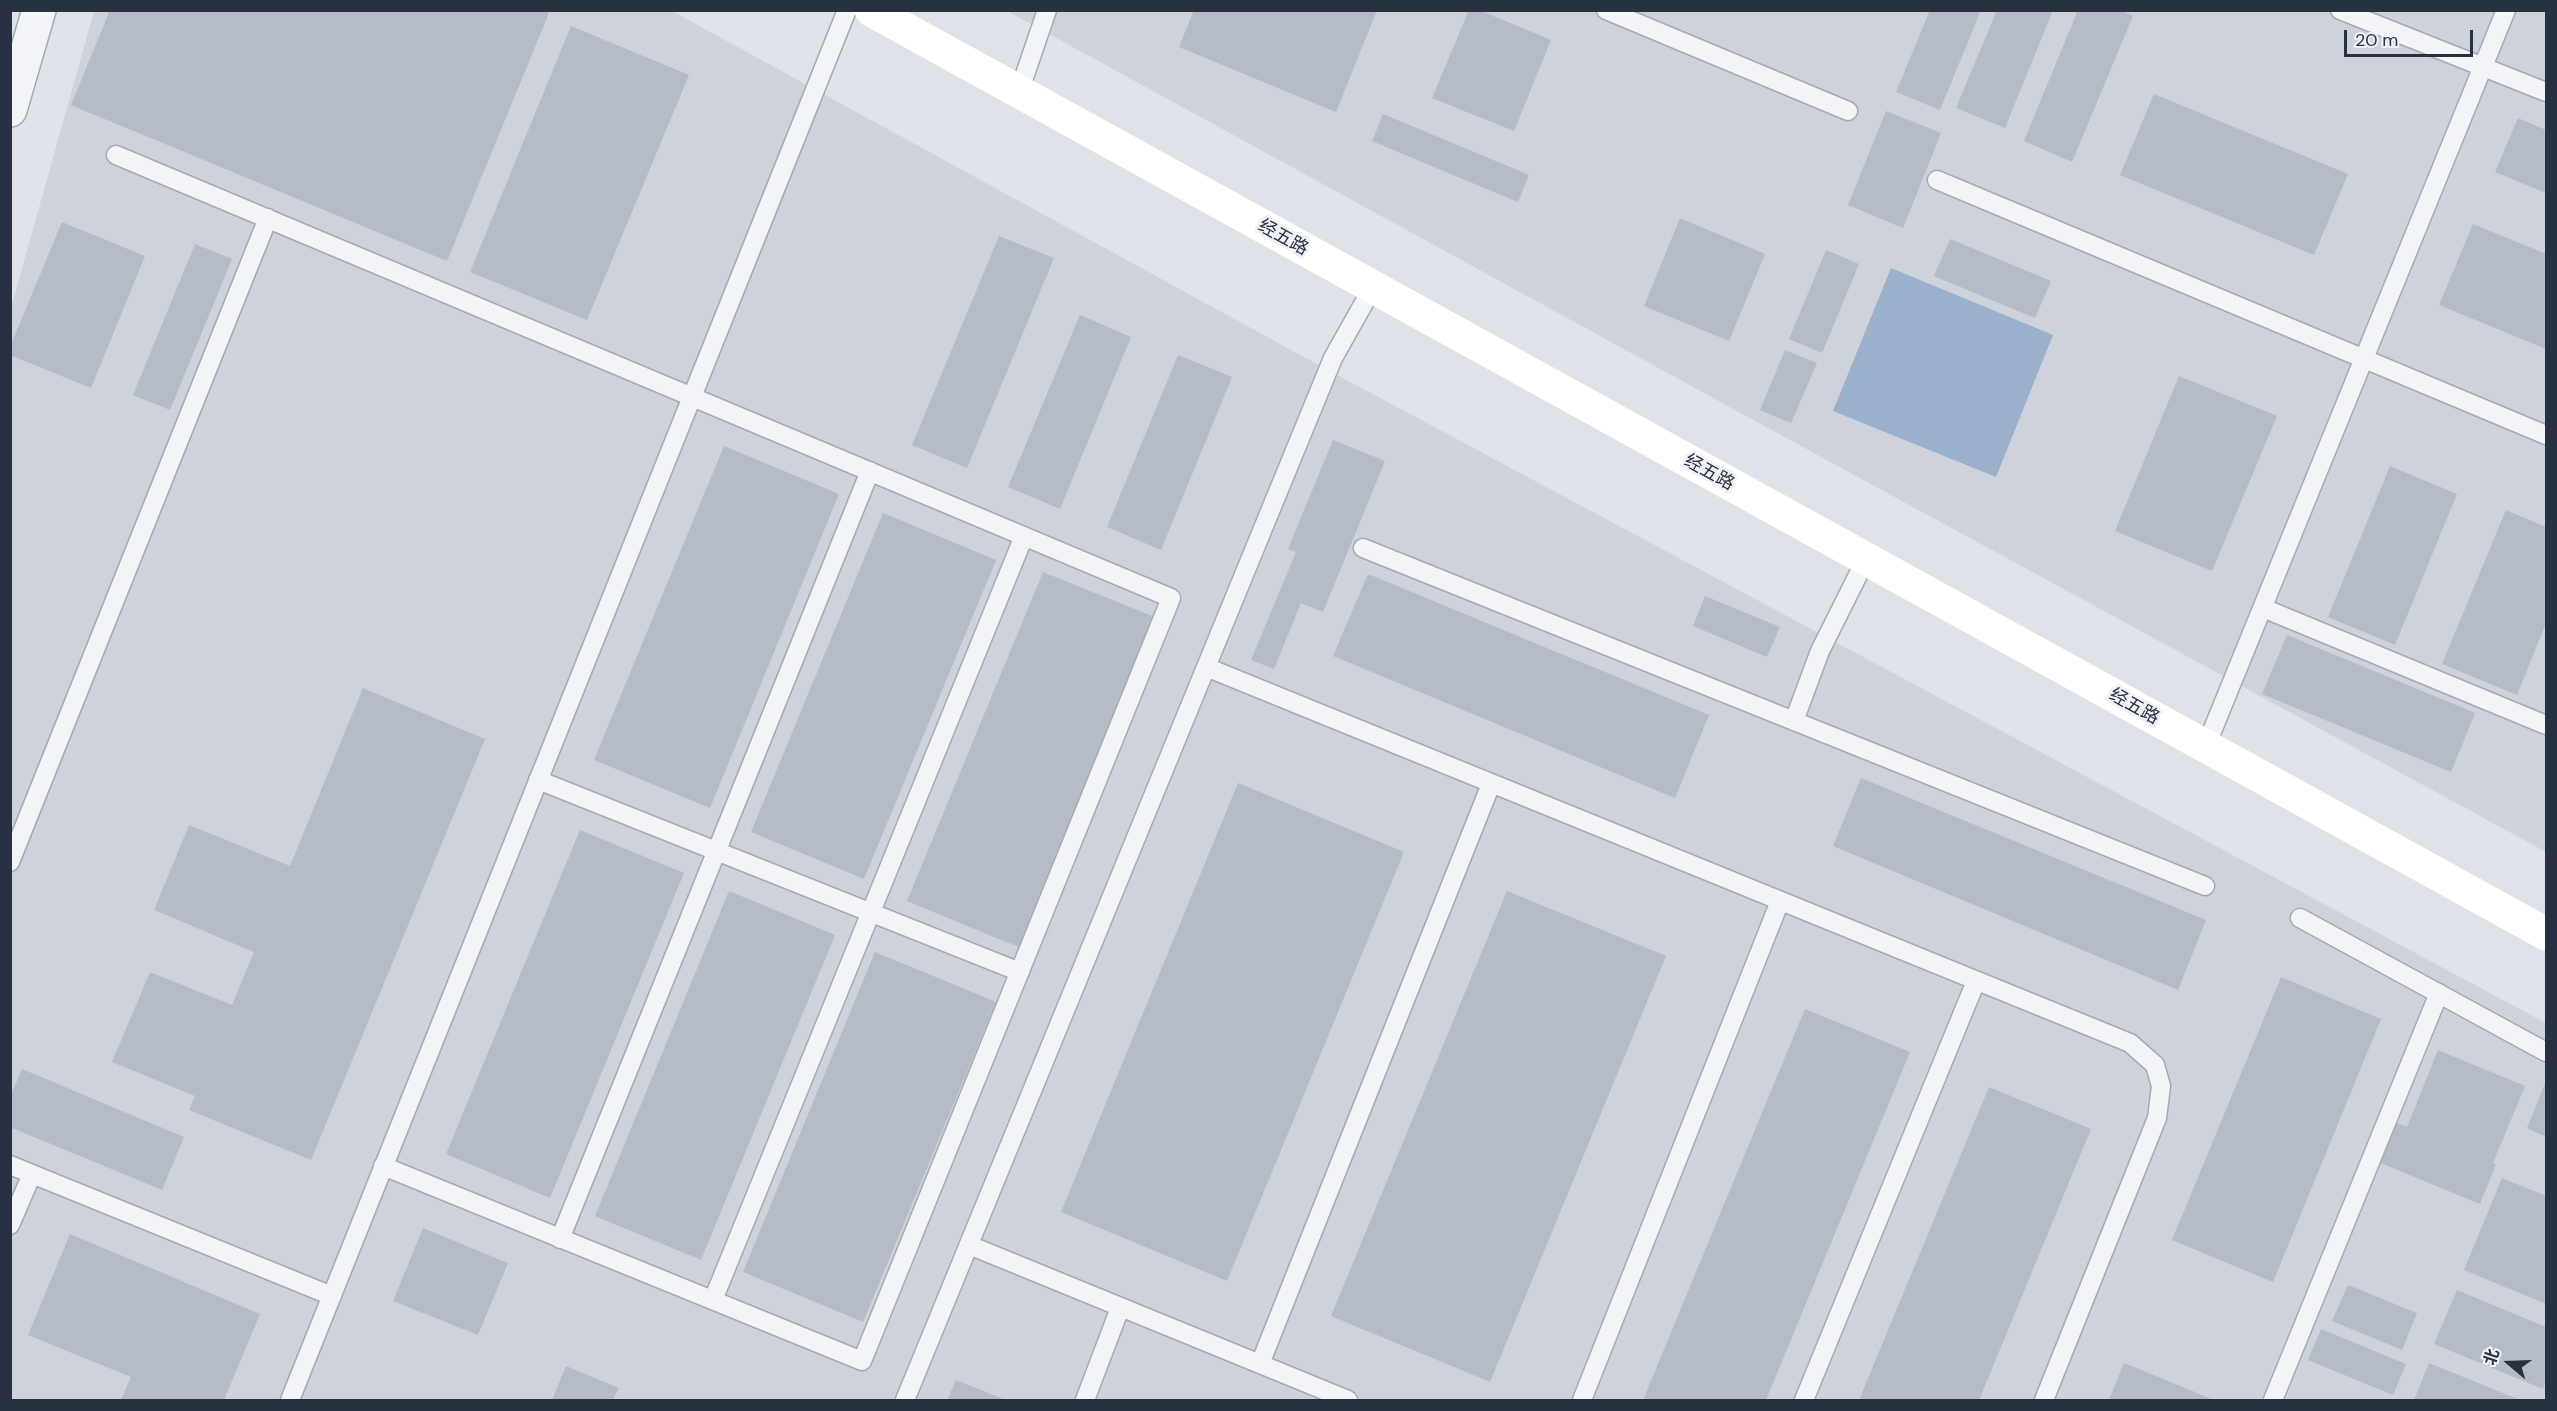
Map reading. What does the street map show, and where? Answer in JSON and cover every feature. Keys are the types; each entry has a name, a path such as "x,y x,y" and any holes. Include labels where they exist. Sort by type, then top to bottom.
{"street":[{"path":"10,110 39,10"},
{"name":"经五路","path":"871,10 2547,934"}],"lane":[{"path":"290,1401 847,10"},
{"path":"1019,92 1047,10"},
{"path":"1606,10 1848,111"},
{"path":"2340,10 2547,92"},
{"path":"2206,746 2506,10"},
{"path":"116,154 1171,598 862,1361 383,1166"},
{"path":"1936,180 2547,435"},
{"path":"10,862 268,218"},
{"path":"905,1401 1333,358 1373,287"},
{"path":"560,1239 870,471"},
{"path":"713,1300 1024,536"},
{"path":"1363,548 2205,886"},
{"path":"1794,721 1820,651 1866,559"},
{"path":"2263,608 2547,725"},
{"path":"1206,667 2130,1043 2155,1065 2161,1086 2157,1118 2044,1401"},
{"path":"538,780 1020,972"},
{"path":"1260,1364 1491,784"},
{"path":"1582,1401 1780,901"},
{"path":"2300,918 2547,1052"},
{"path":"1804,1401 1976,981"},
{"path":"2272,1401 2439,993"},
{"path":"10,1165 332,1296"},
{"path":"10,1225 32,1174"},
{"path":"969,1245 1348,1401"},
{"path":"1085,1401 1120,1308"}],"shaded area":[{"path":"94,11 672,11 1302,356 2546,1023 2546,1400 11,1400 11,308"},
{"path":"1007,11 2546,11 2546,852 1746,416"}],"water":[{"path":"1891,268 2053,335 1996,477 1833,411"}],"building":[{"path":"110,10 543,10 549,13 447,261 71,105"},
{"path":"1194,10 1377,10 1336,112 1179,47"},
{"path":"1469,10 1479,10 1551,40 1514,131 1432,98"},
{"path":"1930,10 1981,10 1940,110 1896,92"},
{"path":"1997,10 2053,10 2005,128 1956,108"},
{"path":"2078,10 2120,10 2133,16 2072,162 2024,141"},
{"path":"571,26 689,75 587,320 470,272"},
{"path":"2154,94 2348,174 2314,255 2120,175"},
{"path":"1886,111 1941,133 1903,228 1848,205"},
{"path":"1383,114 1529,175 1518,202 1372,141"},
{"path":"2518,118 2546,130 2546,193 2495,172"},
{"path":"1680,218 1765,254 1729,341 1644,306"},
{"path":"62,222 145,256 91,388 10,355 10,347"},
{"path":"2473,224 2546,254 2546,349 2439,305"},
{"path":"999,236 1054,258 967,468 912,445"},
{"path":"1950,239 2051,281 2035,318 1934,276"},
{"path":"195,244 232,259 170,410 133,395"},
{"path":"1826,250 1859,264 1822,353 1789,339"},
{"path":"1080,315 1131,337 1060,509 1008,487"},
{"path":"1785,350 1817,363 1791,423 1760,410"},
{"path":"1178,355 1232,377 1161,550 1107,527"},
{"path":"2179,376 2277,416 2212,571 2115,531"},
{"path":"1333,440 1385,461 1323,612 1301,603 1274,669 1251,660 1296,552 1288,549"},
{"path":"724,446 839,494 710,808 594,760"},
{"path":"2390,466 2457,494 2395,645 2328,617"},
{"path":"2506,510 2546,527 2546,623 2517,695 2442,664"},
{"path":"883,513 996,560 864,879 751,832"},
{"path":"1043,572 1157,618 1021,948 907,901"},
{"path":"1368,574 1709,715 1675,798 1333,656"},
{"path":"1705,596 1780,627 1767,657 1693,626"},
{"path":"2287,635 2475,713 2451,772 2262,694"},
{"path":"363,688 485,739 311,1160 189,1110 195,1096 112,1062 150,972 232,1005 254,952 154,910 189,825 290,866"},
{"path":"1861,778 2206,920 2178,990 1833,846"},
{"path":"1238,783 1404,852 1227,1281 1061,1212"},
{"path":"580,830 684,873 550,1198 446,1154"},
{"path":"729,891 835,935 701,1260 595,1216"},
{"path":"1507,891 1666,956 1490,1382 1331,1316"},
{"path":"875,952 996,1002 863,1322 743,1272"},
{"path":"2281,977 2381,1019 2273,1282 2172,1240"},
{"path":"1805,1009 1910,1052 1766,1400 1643,1400"},
{"path":"2438,1050 2525,1086 2493,1163 2496,1164 2480,1204 2381,1163 2397,1123 2407,1127"},
{"path":"22,1069 184,1137 162,1190 10,1127 10,1097"},
{"path":"2546,1081 2546,1137 2527,1128"},
{"path":"1989,1087 2091,1129 1979,1400 1859,1400"},
{"path":"2502,1178 2546,1196 2546,1304 2464,1270"},
{"path":"423,1228 508,1263 478,1335 393,1301"},
{"path":"70,1234 260,1314 224,1400 121,1400 131,1377 28,1335"},
{"path":"2348,1285 2417,1313 2402,1350 2332,1321"},
{"path":"2457,1290 2546,1327 2546,1380 2543,1389 2434,1344"},
{"path":"2321,1329 2406,1364 2393,1395 2308,1360"},
{"path":"2124,1363 2214,1400 2109,1400"},
{"path":"2429,1363 2520,1400 2414,1400"},
{"path":"566,1366 619,1388 613,1400 552,1400"},
{"path":"956,1380 1006,1400 947,1400"}]}
